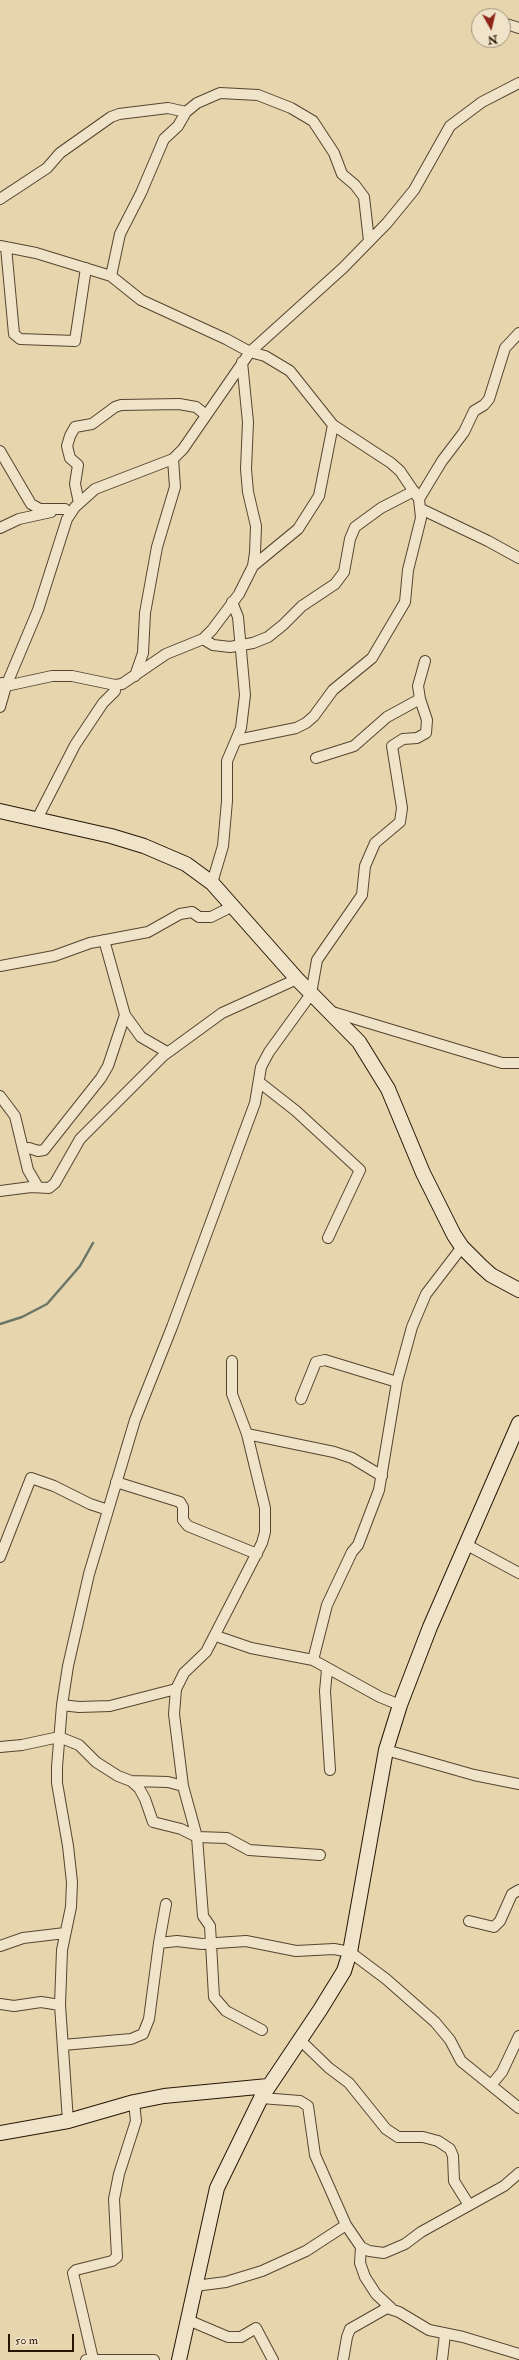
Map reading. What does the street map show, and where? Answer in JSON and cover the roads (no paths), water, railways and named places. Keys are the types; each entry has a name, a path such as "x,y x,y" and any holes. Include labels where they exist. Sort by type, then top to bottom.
{"street":[{"path":"0,528 19,519 73,506 95,489 110,482 151,469 173,459 183,449 250,352 344,268 414,190 450,126 482,102 519,83"},
{"path":"110,276 120,234 141,193 164,139 178,126 186,112 208,97 220,93 258,95 278,102 308,117 334,153 342,174 355,185 364,198 369,241"},
{"path":"0,199 47,168 60,153 111,117 119,114 168,108 186,112"},
{"path":"86,268 75,341 20,339 14,334 3,246 86,268 110,276 142,300 226,339 250,352 265,356 290,371 333,424 391,463 418,500 519,558"},
{"path":"237,740 296,728 306,723 314,716 333,690 372,658 405,602 408,570 415,544 418,500 442,461 464,432 474,411 489,400 505,348 519,333"},
{"path":"3,684 52,676 72,676 115,685 122,684 166,654 203,639 239,594 252,566 256,526 248,492 246,469 248,422 242,362"},
{"path":"0,707 3,684 38,610 67,519 73,506 78,465 70,458 67,446 75,426 92,424 115,407 121,405 179,404 196,407 206,414"},
{"path":"252,566 298,529 319,496 333,424"},
{"path":"0,451 31,504 40,509 73,506"},
{"path":"134,677 142,653 145,613 157,547 175,487 173,459"},
{"path":"203,639 212,645 241,646 268,637 302,606 335,584 344,572 350,539 355,527 381,508 418,500"},
{"path":"212,883 223,846 227,801 227,761 237,740 242,722 245,695 238,618 232,602"},
{"path":"68,2120 60,2005 65,1933 71,1907 72,1882 68,1846 57,1783 62,1705 68,1666 89,1574 135,1420 172,1327 255,1103 261,1067 269,1052 311,994 317,960 362,895 365,866 372,849 379,839 390,833 400,822 402,808 392,746 403,739 416,738 426,733 427,720 420,699 418,686 425,661"},
{"path":"37,819 75,745 102,703 115,691 115,685"},
{"path":"316,758 354,746 387,717 420,699"},
{"path":"0,812 111,836 144,846 186,864 212,883 297,979 359,1042 380,1073 423,1173 462,1247 491,1275 519,1290"},
{"path":"0,966 54,956 104,940 148,932 166,920 186,912 195,913 203,918 211,917 233,906"},
{"path":"104,940 125,1016 141,1037 167,1052"},
{"path":"0,1191 38,1187 48,1188 55,1183 80,1139 167,1052 222,1013 297,979"},
{"path":"327,1011 502,1063 519,1063"},
{"path":"23,1148 38,1151 44,1150 101,1078 108,1066 125,1016"},
{"path":"259,1082 296,1111 360,1170 328,1238"},
{"path":"0,1096 12,1110 30,1175 38,1187"},
{"path":"313,1660 327,1605 350,1554 358,1545 382,1476 397,1382 412,1327 426,1294 462,1247"},
{"path":"301,1399 316,1362 325,1360 397,1382"},
{"path":"232,1361 232,1394 247,1434 265,1508 265,1532 257,1554 216,1636 206,1652 184,1673 176,1689 174,1714 183,1786 197,1836 203,1916 210,1926 214,1997 226,2011 262,2030"},
{"path":"179,2360 218,2188 264,2092 320,2010 344,1971 350,1952 386,1750 400,1705 430,1627 519,1423"},
{"path":"247,1434 334,1452 352,1458 382,1476"},
{"path":"0,1556 31,1478 54,1486 90,1504 108,1510"},
{"path":"116,1482 180,1502 183,1507 183,1520 188,1526 257,1554"},
{"path":"467,1545 519,1573"},
{"path":"216,1636 251,1648 313,1660 327,1670 400,1705"},
{"path":"327,1670 325,1690 330,1770"},
{"path":"62,1705 79,1707 110,1706 172,1692 176,1689"},
{"path":"0,1747 22,1745 59,1737 80,1745 96,1762 118,1776 131,1781 168,1782 183,1786"},
{"path":"386,1750 474,1775 519,1784"},
{"path":"131,1781 139,1788 145,1798 153,1822 181,1829 197,1836 227,1838 249,1850 320,1855"},
{"path":"469,1921 494,1927 500,1921 512,1894 519,1890"},
{"path":"62,2045 131,2039 143,2034 150,2019 159,1943 166,1904"},
{"path":"0,1946 23,1938 65,1933"},
{"path":"159,1943 176,1941 212,1943 246,1941 296,1951 334,1949 350,1952 386,1980 435,2022 450,2040 461,2061 492,2084 519,2108"},
{"path":"0,2004 14,2006 41,2002 60,2005"},
{"path":"492,2084 502,2072 519,2036"},
{"path":"299,2039 329,2068 349,2083 386,2129 398,2137 422,2137 438,2141 450,2149 453,2156 454,2181 469,2205"},
{"path":"0,2133 68,2120 134,2102 164,2096 264,2092 300,2100 308,2106 315,2155 346,2225 361,2247 376,2252 393,2250 504,2186 519,2173"},
{"path":"134,2102 136,2121 119,2174 114,2198 117,2257 112,2261 76,2270 73,2273 90,2359 154,2360"},
{"path":"195,2286 226,2282 262,2271 306,2250 346,2225"},
{"path":"361,2247 360,2263 365,2277 376,2294 391,2308 421,2326 445,2334 470,2338 519,2354"},
{"path":"343,2360 347,2336 350,2329 383,2309 391,2308"},
{"path":"188,2320 228,2337 241,2337 256,2328 273,2360"},
{"path":"442,2360 445,2334"}],"waterway":[{"path":"0,1324 22,1317 47,1304 80,1266 93,1243"}]}
